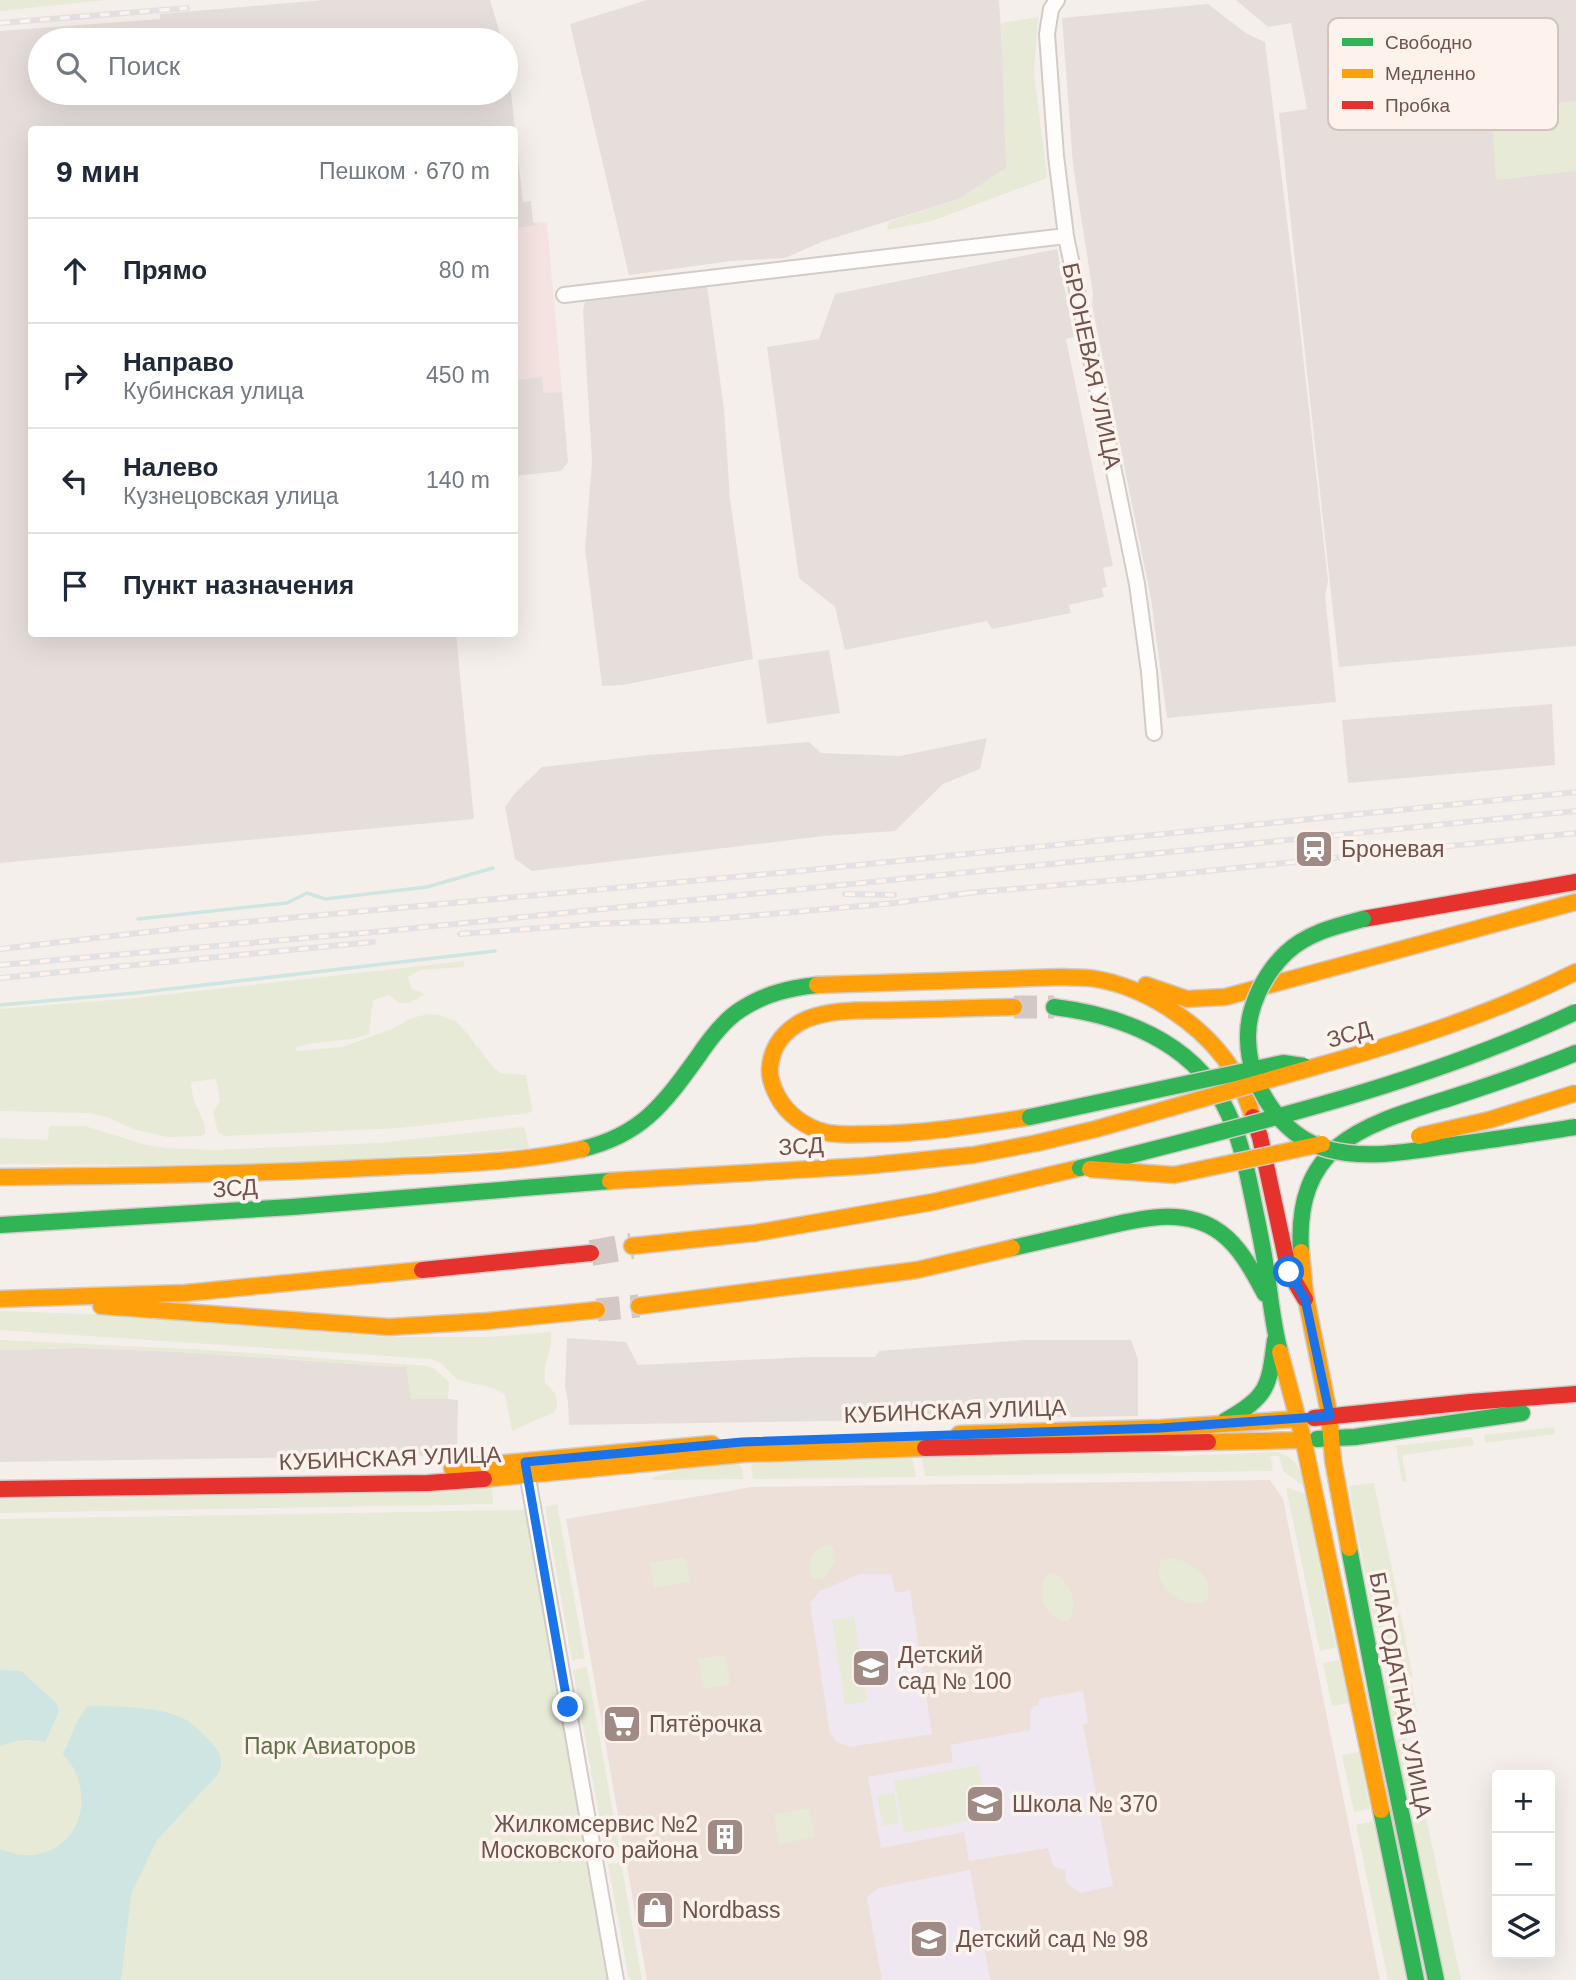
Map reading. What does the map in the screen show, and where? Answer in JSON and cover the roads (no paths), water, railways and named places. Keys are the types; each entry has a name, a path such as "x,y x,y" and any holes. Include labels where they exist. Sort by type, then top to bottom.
{"main road":[{"path":"1576,882 1363,919 1317,933 1286,954 1267,975 1252,1011 1248,1040 1255,1076 1267,1103 1286,1126 1306,1141 1326,1148 1369,1154 1405,1152 1576,1127"},
{"path":"0,1177 167,1176 346,1170 515,1160 585,1150 615,1140 642,1124 666,1102 725,1022 759,998 788,989 972,973 1083,970 1118,975 1187,999 1225,997 1576,902"},
{"name":"ЗСД","path":"0,1225 292,1207 606,1181 864,1166 974,1155 1096,1129 1440,1030 1523,999 1576,972"},
{"path":"848,983 1063,977 1095,979 1125,987 1180,1017 1224,1058 1246,1095 1260,1137 1289,1272 1305,1299"},
{"path":"1014,1007 853,1011 814,1017 800,1022 779,1041 772,1056 770,1073 774,1092 785,1109 802,1124 824,1132 881,1134 1030,1117 1283,1063 1314,1068"},
{"path":"1054,1007 1096,1013 1152,1034 1189,1061 1208,1080 1222,1100 1241,1152 1266,1261 1269,1303"},
{"path":"632,1247 768,1231 933,1202 1080,1168 1212,1135 1450,1065 1537,1031 1576,1012"},
{"path":"1305,1299 1301,1217 1306,1192 1316,1170 1329,1154 1348,1138 1369,1127 1576,1053"},
{"path":"1080,1168 1174,1175 1337,1141 1434,1133 1489,1120 1576,1093"},
{"path":"639,1306 917,1270 1149,1217 1181,1217 1210,1224 1223,1233 1251,1267 1269,1303"},
{"path":"5,1299 185,1293 591,1252"},
{"path":"5,1299 389,1327 597,1310"},
{"name":"БЛАГОДАТНАЯ УЛИЦА","path":"1305,1299 1330,1416 1330,1438 1384,1731 1436,1980"},
{"name":"БЛАГОДАТНАЯ УЛИЦА","path":"1269,1303 1303,1440 1416,1980"},
{"path":"1220,1424 1262,1398 1270,1376 1276,1332"},
{"name":"КУБИНСКАЯ УЛИЦА","path":"0,1489 428,1483 526,1468 742,1442 1220,1424 1576,1394"},
{"name":"КУБИНСКАЯ УЛИЦА","path":"0,1477 526,1468 743,1454 1303,1440 1355,1437 1506,1415 1576,1408"}],"street":[{"name":"БРОНЕВАЯ УЛИЦА","path":"1057,0 1051,9 1047,34 1056,156 1066,236 1137,584 1154,733"},
{"path":"564,295 1066,236"},
{"path":"526,1468 616,1980"}],"water":[{"path":"0,1670 21,1671 56,1703 59,1711 45,1742 22,1740 0,1746"},
{"path":"88,1706 148,1709 180,1717 213,1745 220,1756 220,1769 157,1840 131,1894 121,1980 0,1980 0,1849 24,1855 44,1853 55,1848 70,1835 80,1815 81,1793 76,1773 63,1754 78,1720"}],"waterway":[{"path":"138,919 287,903 307,893 325,899 427,887 493,868"},
{"path":"0,1005 135,993 495,951"}],"tunnel":[{"path":"1014,1007 1054,1007"},
{"path":"591,1253 632,1246"},
{"path":"597,1310 639,1306"}],"railway":[{"path":"0,23 187,8"},
{"path":"0,949 191,927 799,871 1576,792"},
{"path":"0,965 385,931 1576,811"},
{"path":"967,893 1576,833"},
{"path":"460,934 593,924 714,919 895,903 976,892"},
{"path":"845,894 894,895"},
{"path":"0,978 373,942"}],"place":[{"name":"Броневая","path":"1314,849"},
{"name":"Детский сад № 100","path":"871,1668"},
{"name":"Пятёрочка","path":"622,1724"},
{"name":"Школа № 370","path":"985,1804"},
{"name":"Жилкомсервис №2 Московского района","path":"725,1837"},
{"name":"Nordbass","path":"655,1910"},
{"name":"Детский сад № 98","path":"929,1939"}],"park label":[{"name":"Парк Авиаторов","path":"330,1746"}]}
